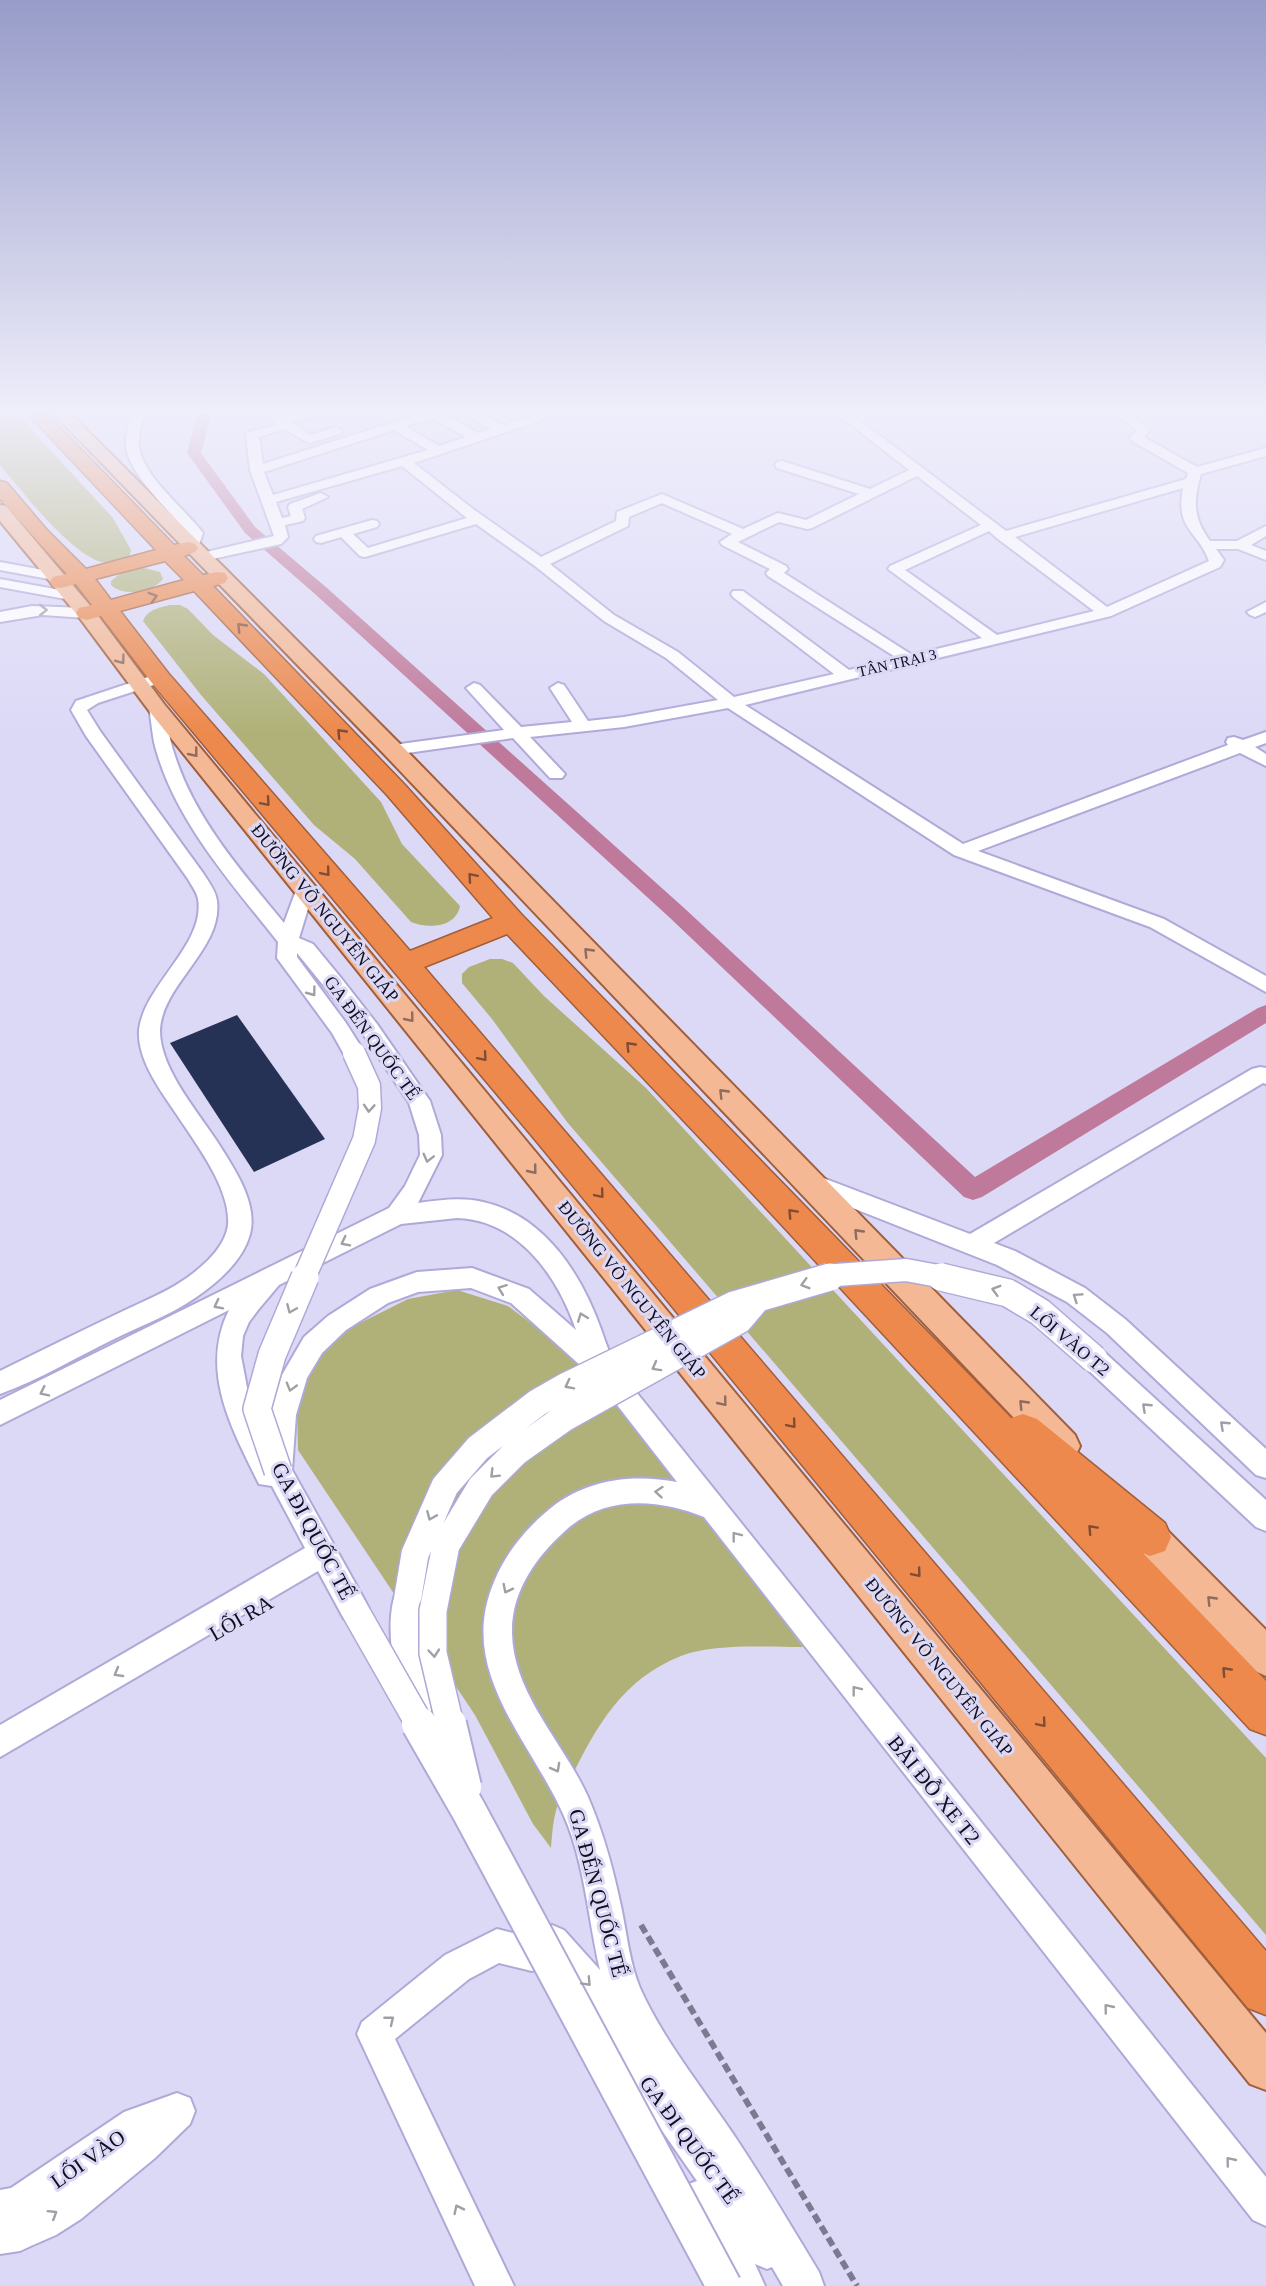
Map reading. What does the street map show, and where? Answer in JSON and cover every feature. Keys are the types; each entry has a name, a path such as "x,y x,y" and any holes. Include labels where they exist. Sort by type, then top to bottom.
{"highway":[{"name":"ĐƯỜNG VÕ NGUYÊN GIÁP","path":"29,521 81,576 75,595 156,689 403,964 564,1151 1266,1990"},
{"path":"139,521 170,553 210,580"},
{"path":"198,552 170,553 81,576 75,595 210,580"},
{"path":"285,657 396,790 511,921 1266,1713"},
{"path":"403,964 511,921"},
{"path":"904,1332 1150,1537"}],"main road":[{"name":"ĐƯỜNG VÕ NGUYÊN GIÁP","path":"9,521 75,595"},
{"path":"167,521 198,552 210,580 285,657 393,750 1266,1657"},
{"name":"ĐƯỜNG VÕ NGUYÊN GIÁP","path":"156,689 305,889 1266,2068"}],"street":[{"path":"186,521 196,533 198,552 234,550 276,541 282,535 278,523 287,521"},
{"path":"343,532 365,553 472,521"},
{"path":"480,521 540,563 609,618 672,655 731,703 961,851 1157,923 1266,985"},
{"path":"540,563 623,523 623,521"},
{"path":"713,521 743,534"},
{"path":"770,521 727,542 780,569 773,573 910,660"},
{"path":"791,521 807,525 816,521"},
{"path":"983,521 1106,613"},
{"path":"1003,536 1052,521"},
{"path":"1189,521 1207,545 1240,546 1266,556"},
{"path":"321,539 372,524"},
{"path":"990,526 895,569 994,640"},
{"path":"1240,546 1266,530"},
{"name":"TÂN TRẠI 3","path":"393,750 516,733 624,722 731,703 1106,613 1215,564 1217,560 1207,545"},
{"path":"0,554 6,568 33,590"},
{"path":"6,568 75,595"},
{"path":"0,583 75,595"},
{"path":"0,609 14,605 33,590"},
{"path":"738,594 846,675"},
{"path":"0,617 18,611 45,609 75,595"},
{"path":"474,688 556,774"},
{"path":"558,688 583,726"},
{"path":"0,1383 185,1292 212,1272 232,1247 240,1224 237,1206 225,1173 183,1109 150,1046 149,1025 208,920 208,900 196,877 92,732 79,710 82,704 92,700 156,689 166,755 186,798 216,846 210,855 217,871 241,903 254,915 272,921 288,941"},
{"path":"961,851 1237,743 1266,737"},
{"path":"1237,743 1266,761"},
{"path":"288,941 305,889"},
{"name":"GA ĐI QUỐC TẾ","path":"288,941 287,958 339,1028 354,1053 369,1086 370,1108 364,1140 272,1355 257,1409 278,1471 563,1996 724,2286"},
{"name":"GA ĐẾN QUỐC TẾ","path":"288,941 306,949 370,1029 419,1101 430,1135 431,1155 414,1191 397,1215"},
{"path":"972,1245 1260,1075 1266,1076"},
{"path":"809,1182 972,1245 1040,1274 1076,1295 1116,1326 1266,1466"},
{"name":"GA ĐẾN QUỐC TẾ","path":"604,1371 572,1290 522,1229 492,1214 464,1209 397,1215 270,1279 237,1318 229,1345 230,1376 235,1399 259,1455 316,1565 423,1750 470,1825 621,2127 708,2286"},
{"name":"LỐI VÀO T2","path":"756,1300 836,1275 906,1270 973,1283 1008,1293 1040,1312 1094,1359 1266,1518"},
{"path":"278,1471 284,1415 295,1375 313,1345 337,1323 379,1296 417,1282 471,1278 520,1296 604,1371"},
{"path":"0,1413 270,1279"},
{"path":"756,1300 739,1320 564,1418 516,1452 481,1486 446,1545 433,1611 433,1653 470,1825 570,1964 604,2000 644,2034 721,2148 805,2286"},
{"name":"GA ĐẾN QUỐC TẾ","path":"423,1750 406,1644 408,1596 416,1554 445,1486 478,1448 537,1403 565,1387 734,1305 756,1300"},
{"name":"BÃI ĐỖ XE T2","path":"604,1371 1266,2206"},
{"name":"GA ĐẾN QUỐC TẾ","path":"644,2034 625,1993 617,1968 593,1860 576,1807 511,1689 501,1662 497,1635 498,1618 504,1593 527,1553 544,1533 573,1508 608,1494 639,1491 685,1496 714,1509"},
{"path":"0,1742 316,1565"},
{"name":"LỐI RA","path":"162,1664 316,1565"},
{"path":"495,2286 374,2034 456,1967 497,1946 532,1953 656,2131 746,2286"},
{"name":"GA ĐI QUỐC TẾ","path":"563,1996 646,2076 792,2286"},
{"name":"LỐI VÀO","path":"0,2209 18,2206 137,2126 177,2111 113,2170 57,2212 9,2236 0,2235"}],"path":[{"path":"641,1925 857,2286"}],"green space":[{"path":"48,521 115,521 131,550 129,558 109,563 93,559 79,550"},
{"path":"141,567 160,572 163,579 152,588 138,592 123,591 111,585 111,581 125,570"},
{"path":"170,605 180,605 188,609 213,635 264,674 381,802 402,844 460,906 453,919 447,923 432,926 411,922 355,859 314,825 201,695 143,621 151,611"},
{"path":"490,959 502,959 513,963 544,996 646,1088 1266,1758 1266,1935 567,1122 492,1019 462,983 462,974 469,967"},
{"path":"457,1290 508,1306 596,1372 803,1647 709,1649 681,1656 643,1677 614,1706 581,1758 557,1807 551,1848 533,1824 475,1715 298,1450 297,1406 317,1359 352,1327 408,1299"}],"building":[{"path":"237,1015 325,1139 254,1172 170,1043"}],"waterway":[{"path":"243,521 250,530 321,591 676,912 973,1190 1266,1013"}]}
